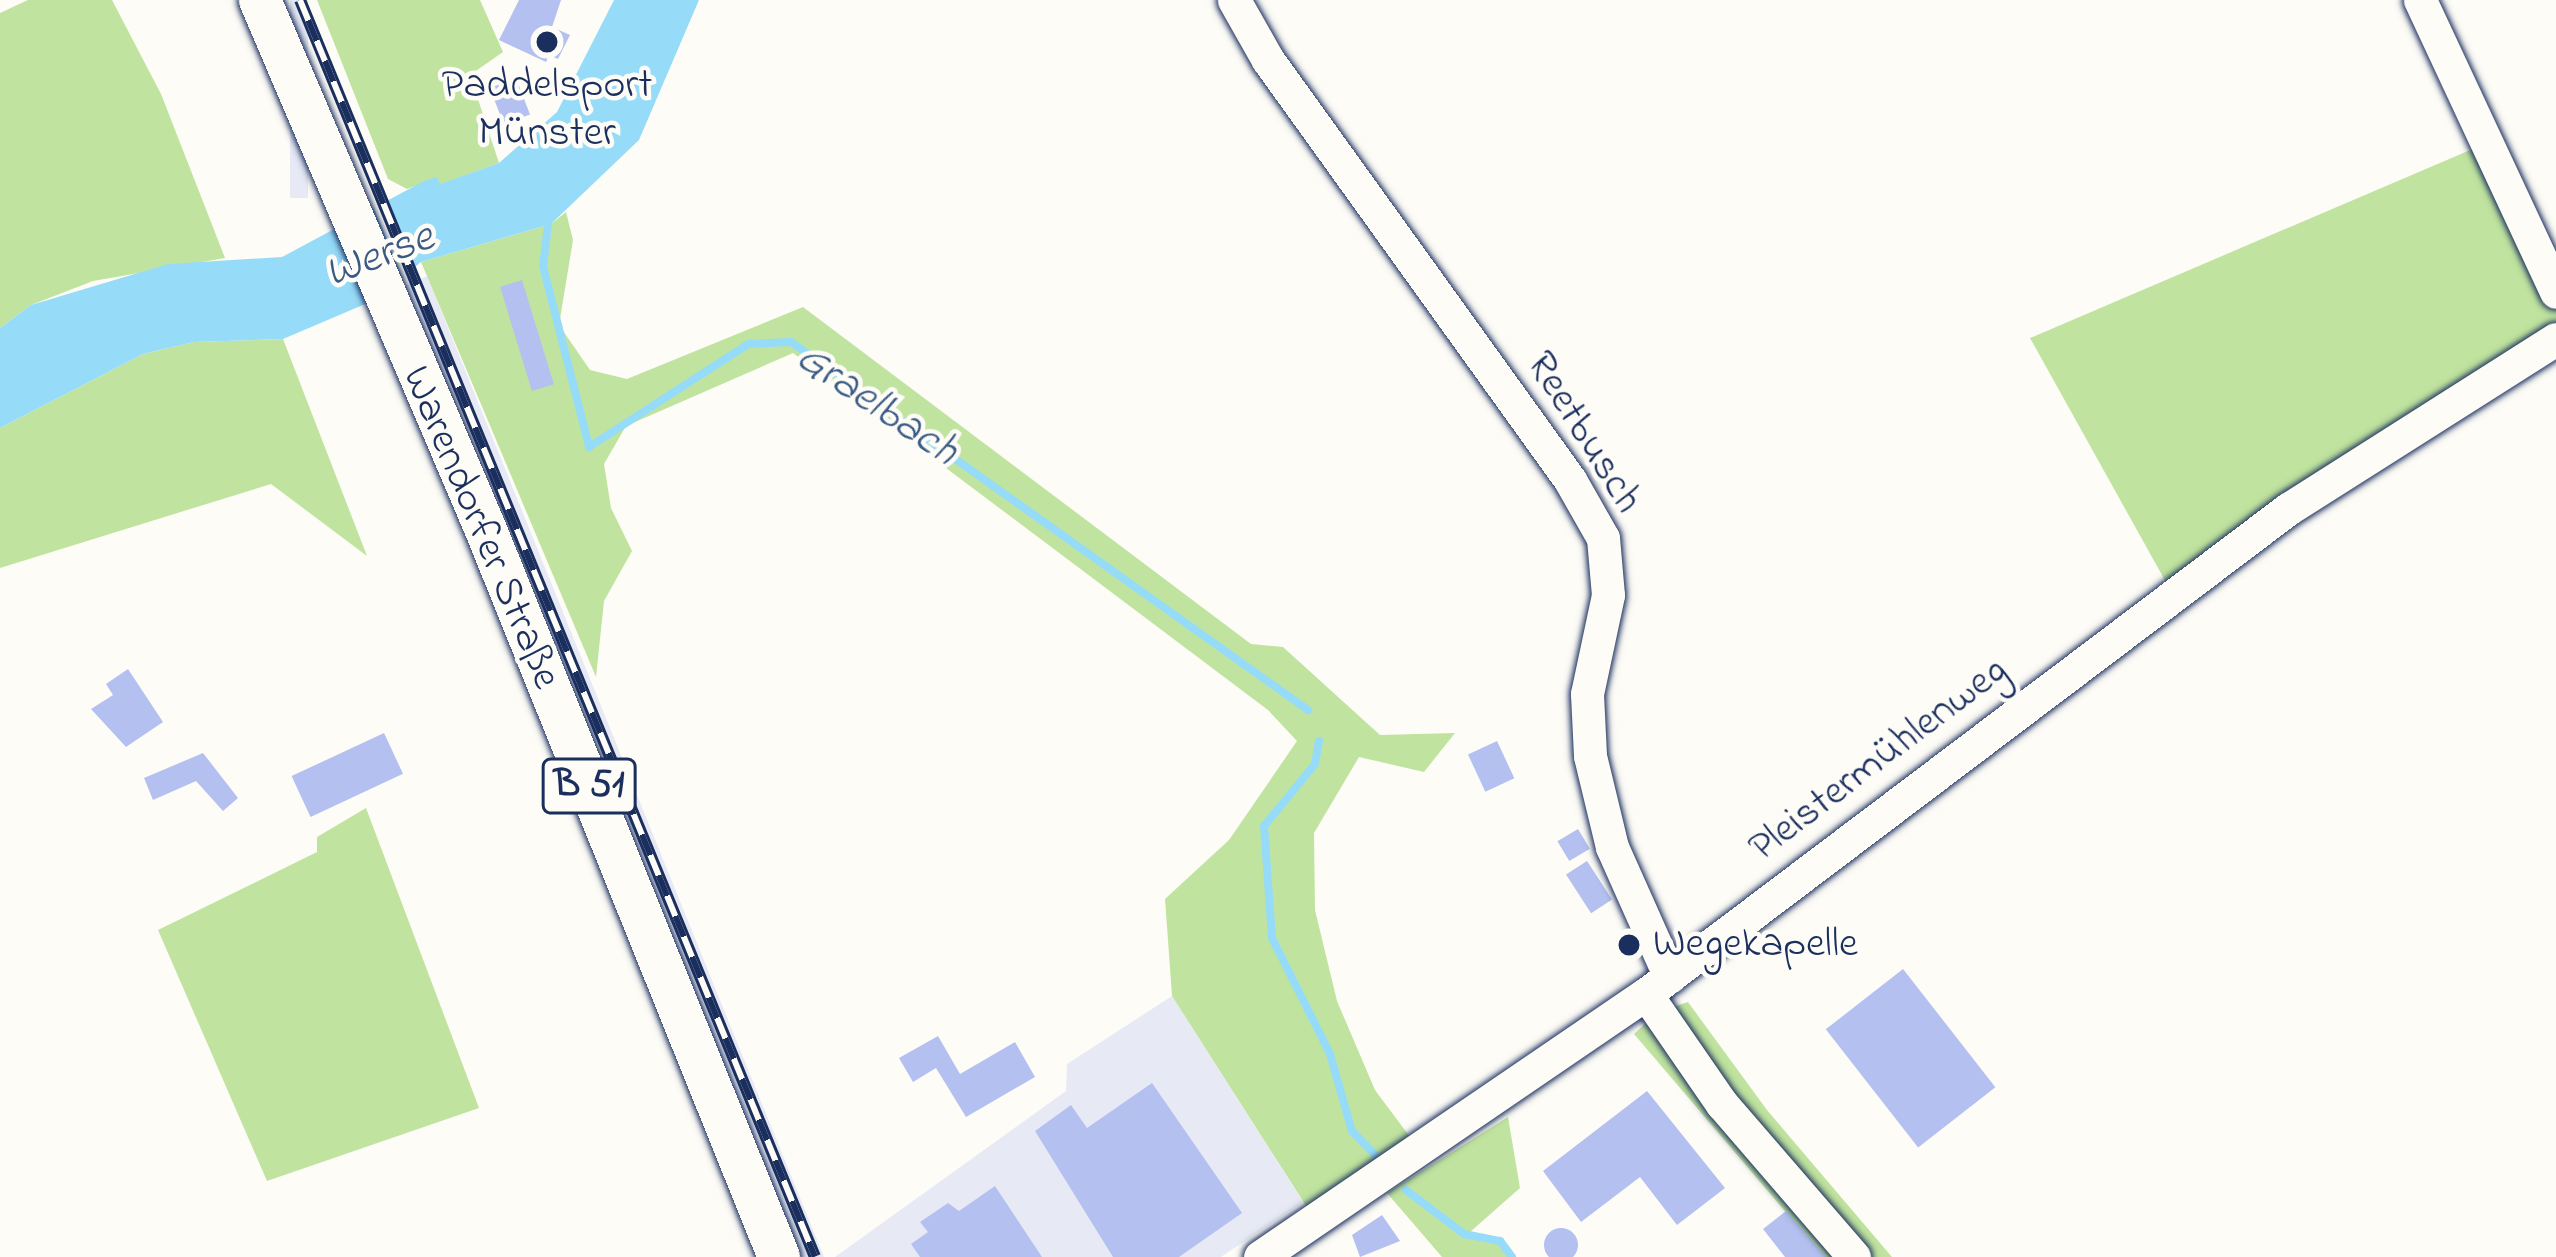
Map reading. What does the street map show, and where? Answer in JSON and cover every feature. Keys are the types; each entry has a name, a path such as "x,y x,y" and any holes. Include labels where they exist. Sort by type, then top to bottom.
{"main road":[{"name":"Warendorfer Straße","path":"260,0 390,319 486,530 778,1257"}],"street":[{"name":"Reetbusch","path":"1234,0 1268,60 1570,480 1603,538 1608,595 1588,694 1590,755 1612,847 1658,986 1722,1104 1854,1257"},
{"path":"2420,0 2556,292"},
{"name":"Pleistermühlenweg","path":"1260,1257 1658,986 2210,565 2556,339"}],"shaded area":[{"path":"290,0 308,0 308,198 290,198"},
{"path":"427,276 824,1257 800,1257 402,287"},
{"path":"1172,996 1303,1202 1221,1257 835,1257 1066,1091 1067,1064"}],"green space":[{"path":"28,0 112,0 161,94 225,258 93,281 31,305 0,328 0,13"},
{"path":"317,0 480,0 503,52 470,75 499,163 439,185 437,178 407,189 388,179"},
{"path":"2489,142 2556,292 2556,339 2172,593 2030,338"},
{"path":"566,212 573,240 559,325 590,370 627,379 803,307 1251,644 1283,647 1380,735 1455,733 1424,772 1359,757 1314,833 1315,910 1337,1001 1375,1090 1419,1149 1315,1220 1172,996 1165,899 1229,840 1297,741 1268,710 793,353 626,426 604,464 611,508 632,551 604,601 596,677 421,262 551,224"},
{"path":"283,339 367,556 271,484 0,568 0,428 143,354 194,342"},
{"path":"366,808 479,1108 267,1181 158,930 317,852 317,837"},
{"path":"1688,1002 1767,1110 1892,1257 1824,1257 1634,1034 1658,1012"},
{"path":"1508,1117 1520,1188 1470,1232 1500,1241 1512,1257 1442,1257 1387,1193"}],"water":[{"name":"Werse","path":"614,0 699,0 639,140 551,224 421,262 377,299 283,339 194,342 143,354 0,428 0,328 31,305 168,264 282,257 424,181 437,177 440,184 499,163 557,112"}],"pier":[{"path":"386,195 417,271 402,277 371,201"}],"building":[{"path":"519,0 561,0 552,27 570,35 558,59 549,55 546,62 499,40"},
{"path":"516,78 530,114 504,124 490,88"},
{"path":"522,280 554,384 532,391 500,287"},
{"path":"128,669 163,722 126,747 91,709 113,695 106,684"},
{"path":"384,733 403,774 311,817 292,776"},
{"path":"1497,741 1514,778 1485,792 1468,755"},
{"path":"203,753 238,798 223,811 196,781 153,800 144,778"},
{"path":"1578,829 1590,849 1569,861 1557,841"},
{"path":"1587,861 1612,900 1591,913 1566,875"},
{"path":"1903,969 1995,1087 1918,1148 1826,1029"},
{"path":"938,1036 960,1074 1015,1042 1035,1077 966,1117 936,1068 913,1082 899,1058"},
{"path":"1152,1083 1242,1213 1179,1257 1113,1257 1035,1131 1071,1105 1087,1128"},
{"path":"1647,1091 1725,1188 1677,1225 1640,1177 1581,1222 1543,1171"},
{"path":"995,1186 1042,1257 920,1257 911,1244 928,1232 920,1222 948,1203 959,1211"},
{"path":"1786,1211 1826,1257 1785,1257 1763,1229"},
{"path":"1382,1215 1400,1241 1360,1257 1352,1235"},
{"path":"1561,1228 1573,1233 1578,1245 1573,1257 1561,1262 1549,1257 1544,1245 1549,1233"}],"waterway":[{"name":"Graelbach","path":"549,216 543,266 589,447 748,344 791,342 1308,710"},
{"name":"Graelbach","path":"1319,741 1315,764 1264,826 1272,938 1330,1054 1352,1131 1374,1154"},
{"name":"Graelbach","path":"1406,1190 1464,1234 1500,1241 1512,1257"}],"railway":[{"path":"300,0 815,1257"}],"place":[{"name":"Paddelsport Münster","path":"547,42"},
{"name":"Wegekapelle","path":"1629,945"}]}
